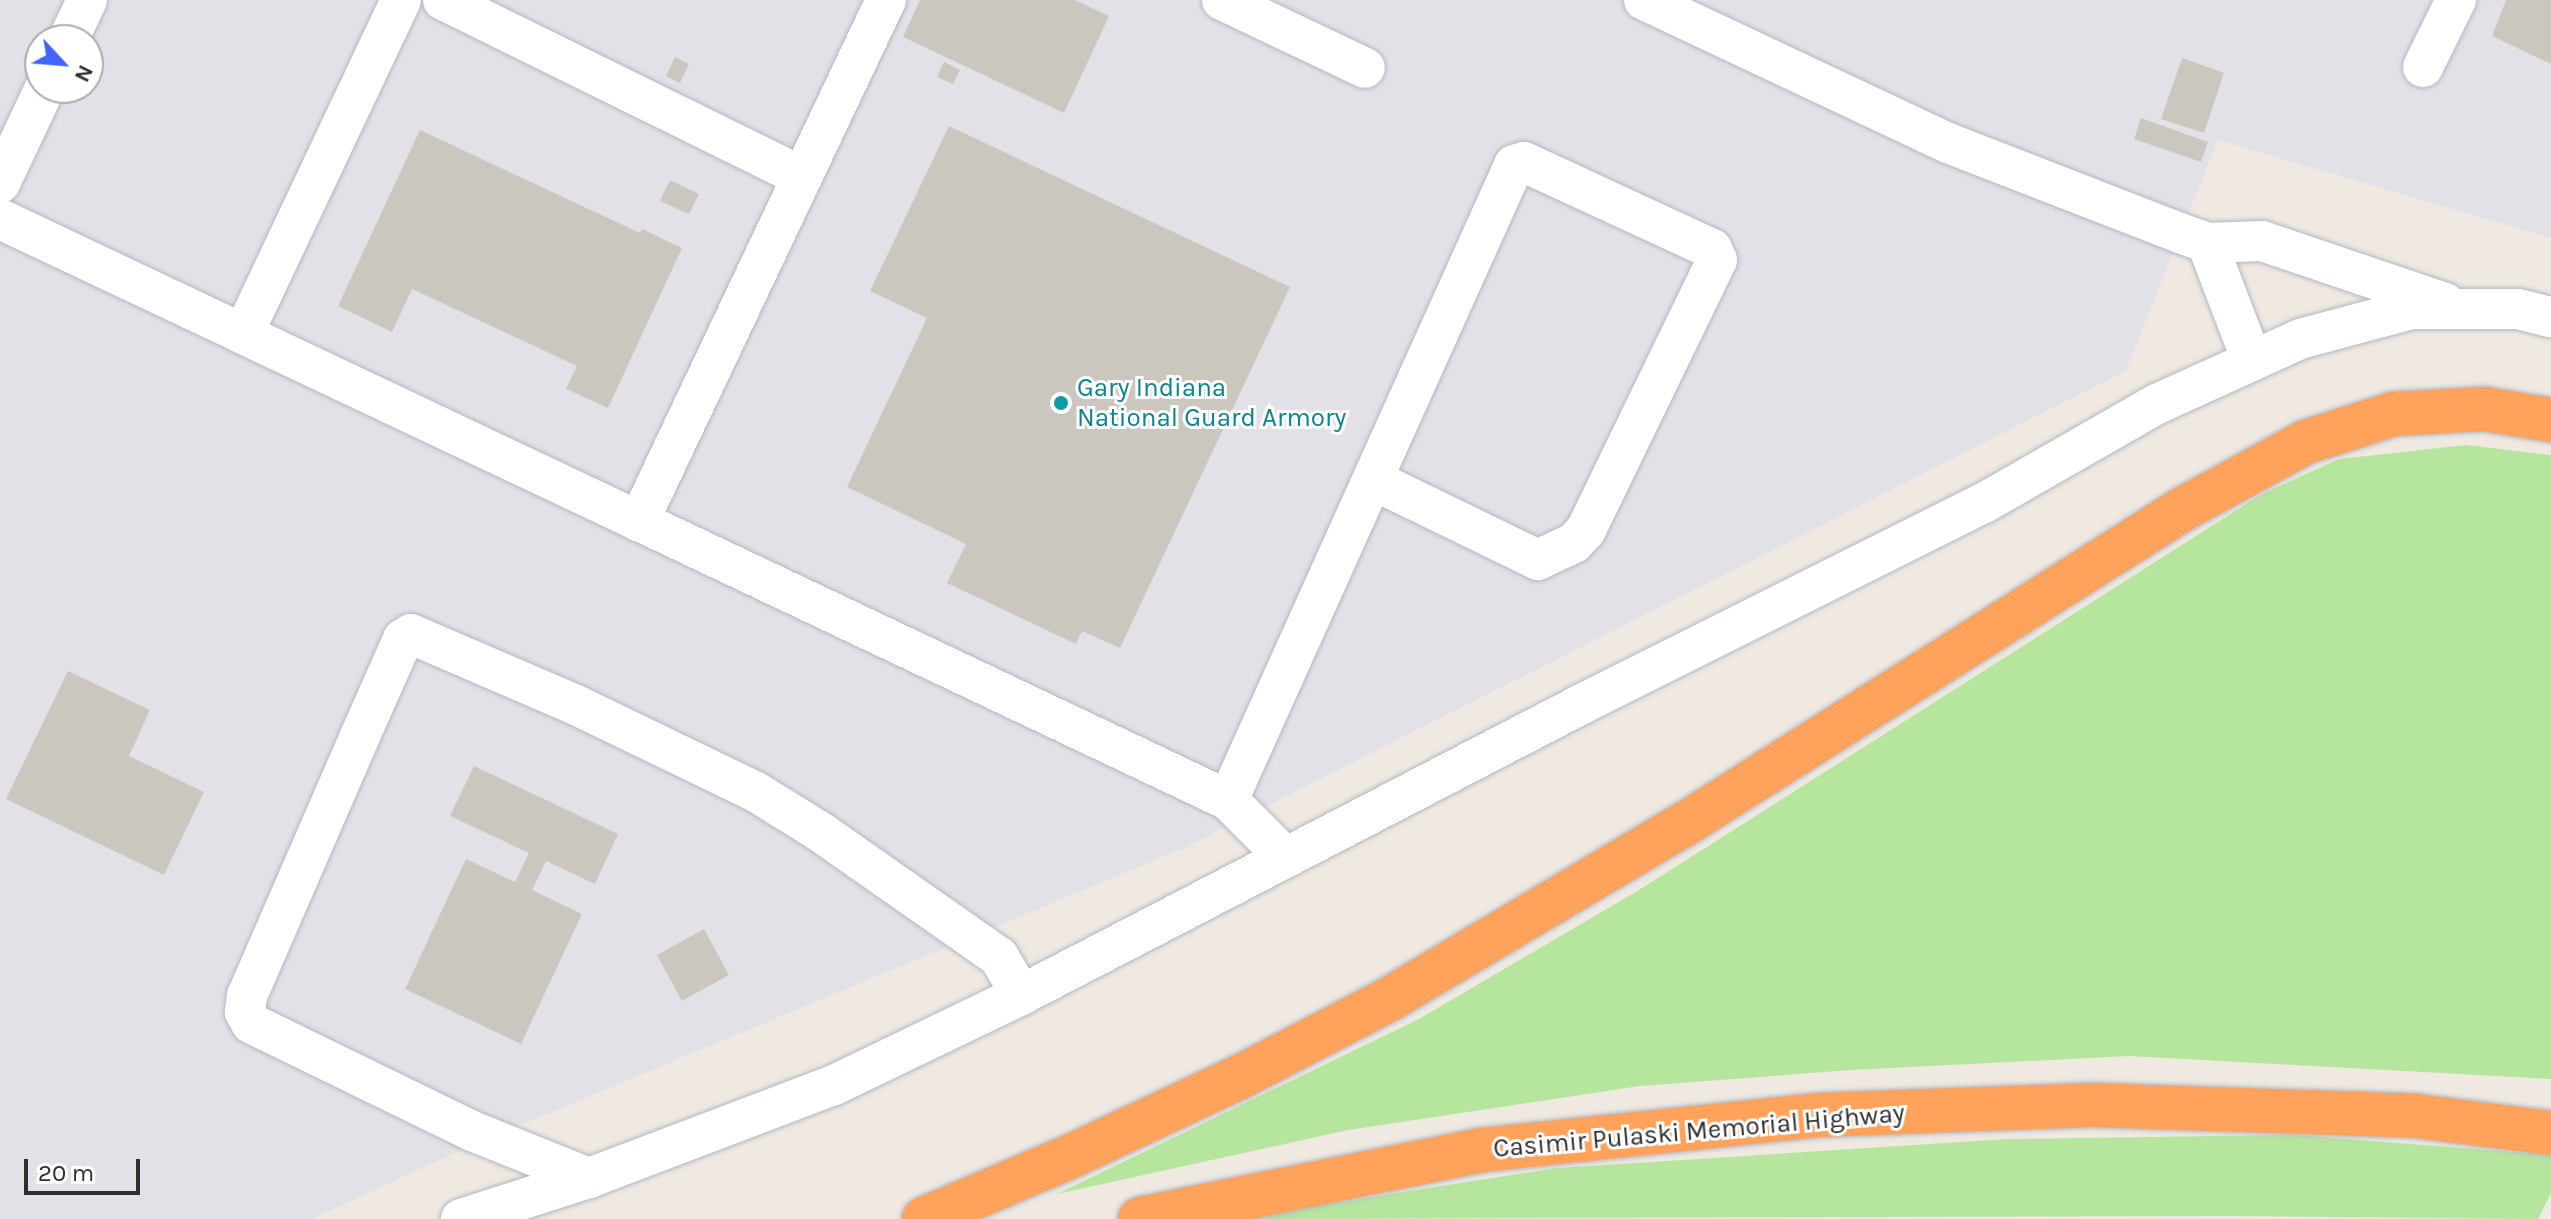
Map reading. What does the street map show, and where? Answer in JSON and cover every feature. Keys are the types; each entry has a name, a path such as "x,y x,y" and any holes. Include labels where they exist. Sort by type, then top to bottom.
{"highway":[{"path":"924,1219 1186,1102 1388,1000 1685,824 2183,509 2306,442 2393,414 2484,409 2551,420"},
{"name":"Casimir Pulaski Memorial Highway","path":"1140,1219 1481,1150 1820,1115 2092,1105 2416,1116 2551,1133"}],"lane":[{"path":"76,24 87,0"},
{"path":"243,334 401,0"},
{"path":"443,0 802,177"},
{"path":"639,521 886,0"},
{"path":"1222,0 1365,68"},
{"path":"1644,0 1948,143 2207,243 2262,241 2457,307"},
{"path":"2423,67 2456,0"},
{"path":"0,183 37,104"},
{"path":"1228,800 1514,165 1524,162 1712,249 1717,260 1586,530 1574,543 1538,560 1373,480"},
{"path":"0,219 1228,800 1284,856"},
{"path":"2207,243 2252,361"},
{"path":"461,1219 589,1178 786,1106 1021,995 1284,856 1399,801 1580,705 1984,503 2157,404 2300,339 2412,309 2518,309 2551,317"},
{"path":"589,1178 472,1131 251,1023 245,1012 247,996 366,722 403,639 411,634 576,705 756,792 819,831 999,957 1021,995"}],"shaded area":[{"path":"0,0 2551,0 2551,238 2218,140 2126,371 1184,848 463,1149 312,1219 0,1219"}],"green space":[{"path":"2466,445 2551,455 2551,1079 2129,1056 1851,1070 1640,1086 1348,1130 1057,1194 1419,1019 1639,890 2262,494 2339,459"},
{"path":"2296,1135 2551,1155 2551,1193 2538,1219 2227,1216 1229,1219 1557,1168 2007,1139"}],"building":[{"path":"920,0 1075,0 1109,16 1064,113 903,37"},
{"path":"2506,0 2551,0 2551,64 2492,36"},
{"path":"675,57 689,64 680,83 666,76"},
{"path":"2182,58 2224,73 2204,133 2161,119"},
{"path":"944,62 960,70 953,84 937,77"},
{"path":"2141,118 2208,142 2201,162 2134,139"},
{"name":"Gary Indiana National Guard Armory","path":"949,126 1290,287 1120,648 1082,631 1076,644 947,583 966,544 847,487 927,318 870,291"},
{"path":"420,130 640,233 642,229 682,248 608,408 566,389 577,366 412,289 392,332 338,306"},
{"path":"670,180 699,194 689,214 660,201"},
{"path":"68,671 150,710 129,756 204,792 164,875 6,799"},
{"path":"474,766 618,834 595,884 546,861 532,890 582,914 521,1044 405,989 466,859 515,882 529,853 450,816"},
{"path":"704,929 729,975 682,1001 657,955"}],"place":[{"name":"Gary Indiana National Guard Armory","path":"1061,403"}]}
